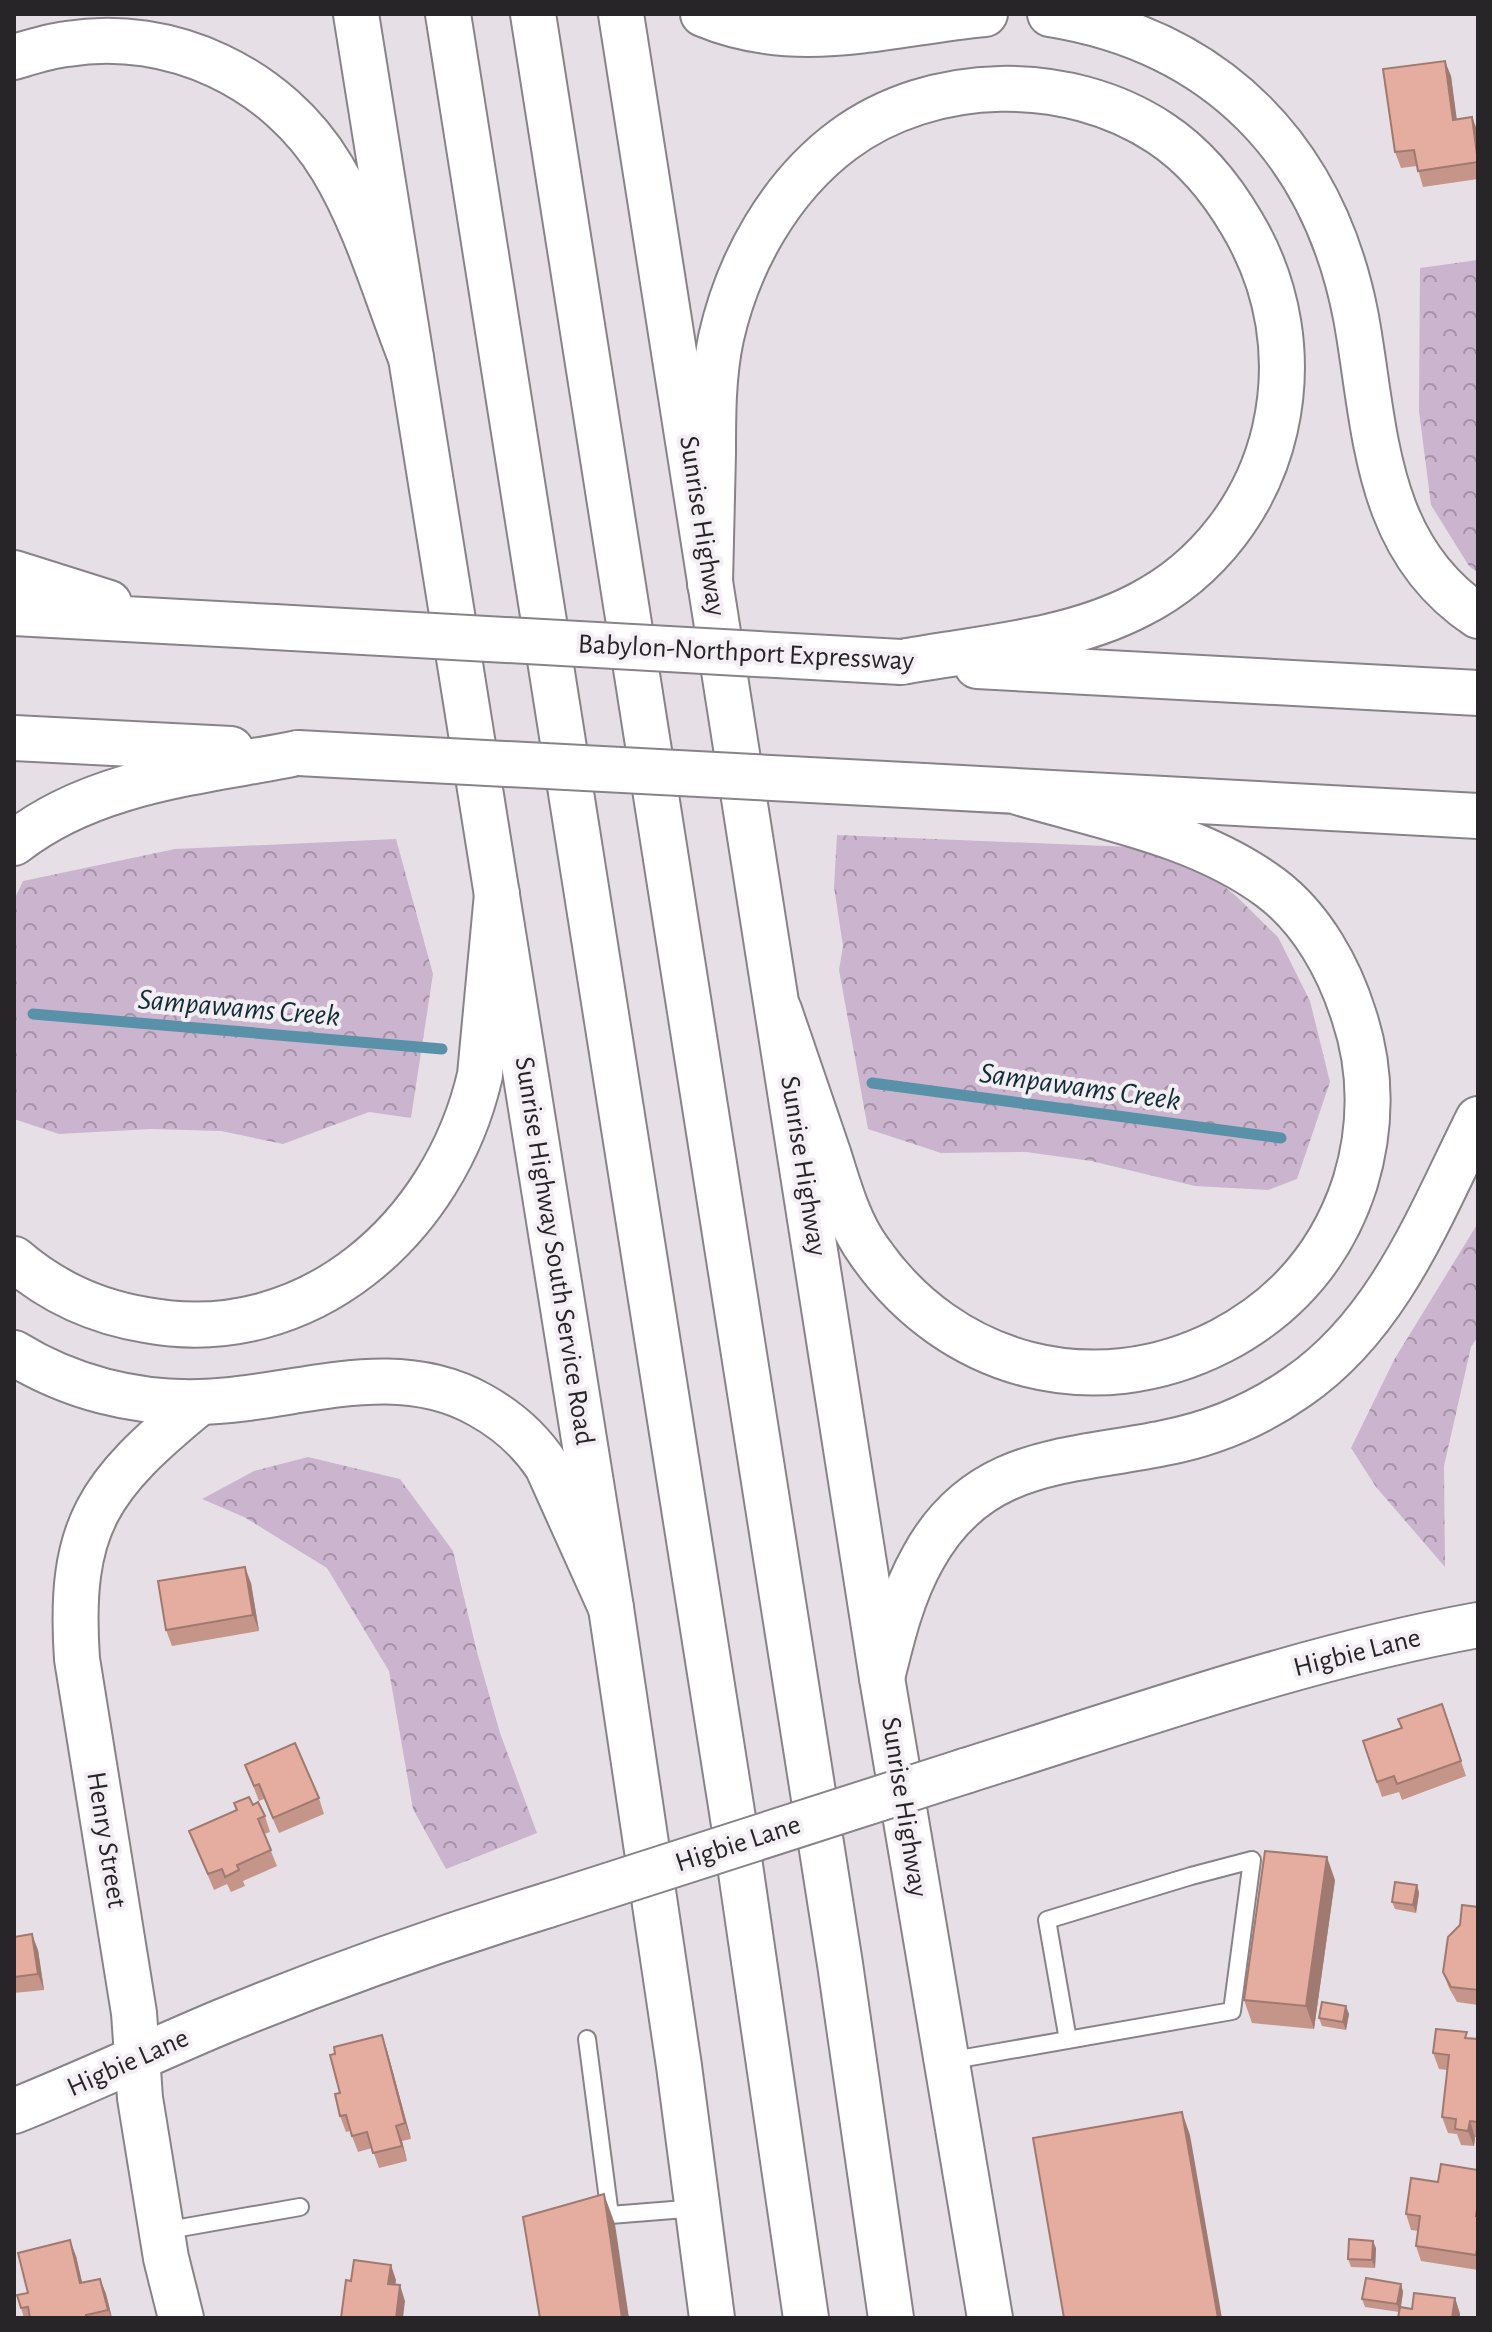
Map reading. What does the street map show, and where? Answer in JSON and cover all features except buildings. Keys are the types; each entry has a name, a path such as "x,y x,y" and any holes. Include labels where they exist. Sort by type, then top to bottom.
{"main road":[{"path":"14,1259 31,1274 60,1291 124,1317 194,1325 227,1323 260,1316 315,1296 347,1277 400,1231 442,1175 473,1103 480,1075 497,894 356,14"},
{"path":"448,14 735,1831 806,2318"},
{"path":"533,14 840,1964 891,2318"},
{"name":"Sunrise Highway","path":"621,14 882,1678 990,2318"},
{"path":"703,14 751,30 806,36 985,14"},
{"path":"1050,14 1114,28 1182,58 1217,81 1247,107 1274,135 1298,167 1321,204 1347,279 1356,319 1373,438 1391,502 1405,535 1422,561 1444,588 1478,616"},
{"path":"14,57 69,43 134,44 197,57 253,83 293,118 331,166 355,213 411,358"},
{"path":"710,584 714,396 721,336 750,256 789,191 843,140 872,121 945,95 982,88 1021,88 1058,94 1128,115 1160,133 1190,156 1214,182 1257,248 1271,285 1281,338 1281,401 1272,442 1259,475 1225,537 1169,587 1139,605 1069,630 901,662"},
{"path":"14,573 168,621"},
{"name":"Babylon-Northport Expressway","path":"14,613 1478,693"},
{"path":"14,738 1478,816"},
{"path":"14,843 44,821 97,796 298,753"},
{"path":"779,1010 838,1184 867,1250 919,1305 955,1332 982,1348 1022,1363 1073,1373 1104,1374 1138,1371 1203,1350 1274,1307 1316,1263 1334,1236 1360,1166 1367,1129 1366,1064 1361,1036 1338,974 1320,941 1301,916 1276,891 1252,874 1195,846 1017,792"},
{"name":"Sunrise Highway South Service Road","path":"497,894 611,1608"},
{"path":"882,1678 901,1608 923,1557 938,1535 973,1499 1016,1473 1038,1465 1164,1443 1220,1428 1299,1386 1351,1340 1407,1261 1478,1119"},
{"path":"14,1353 55,1375 84,1386 141,1398 199,1403 379,1380 427,1384 473,1401 496,1414 535,1447 557,1486 611,1608 699,2208 712,2318"},
{"name":"Henry Street","path":"181,2318 161,2232 140,2098 134,2013 77,1659 75,1609 81,1551 98,1507 117,1479 156,1438 199,1403"},
{"name":"Higbie Lane","path":"14,2111 137,2057 332,1979 473,1928 1260,1678 1402,1641 1478,1625"}],"lane":[{"path":"946,2061 1068,2040 1232,2011 1252,1860 1047,1920 1068,2040"},
{"path":"587,2039 610,2215 699,2208"},
{"path":"161,2232 300,2207"}],"green space":[{"path":"1478,260 1478,573 1469,566 1431,505 1419,411 1420,268"},
{"path":"837,835 1131,847 1189,857 1278,937 1310,1001 1330,1082 1297,1179 1268,1190 1195,1186 1091,1161 1026,1152 941,1153 868,1129 839,970 843,946 834,887"},
{"path":"396,839 433,974 411,1118 369,1112 283,1144 221,1131 151,1129 59,1134 14,1119 14,900 23,881 175,849"},
{"path":"1478,1223 1478,1336 1471,1347 1444,1466 1445,1567 1376,1487 1351,1448 1394,1360"},
{"path":"308,1457 400,1479 453,1551 500,1733 537,1833 446,1869 413,1809 389,1671 327,1568 244,1517 202,1499 254,1471"}],"waterway":[{"name":"Sampawams Creek","path":"33,1014 442,1049"},
{"name":"Sampawams Creek","path":"872,1083 1281,1138"}]}
